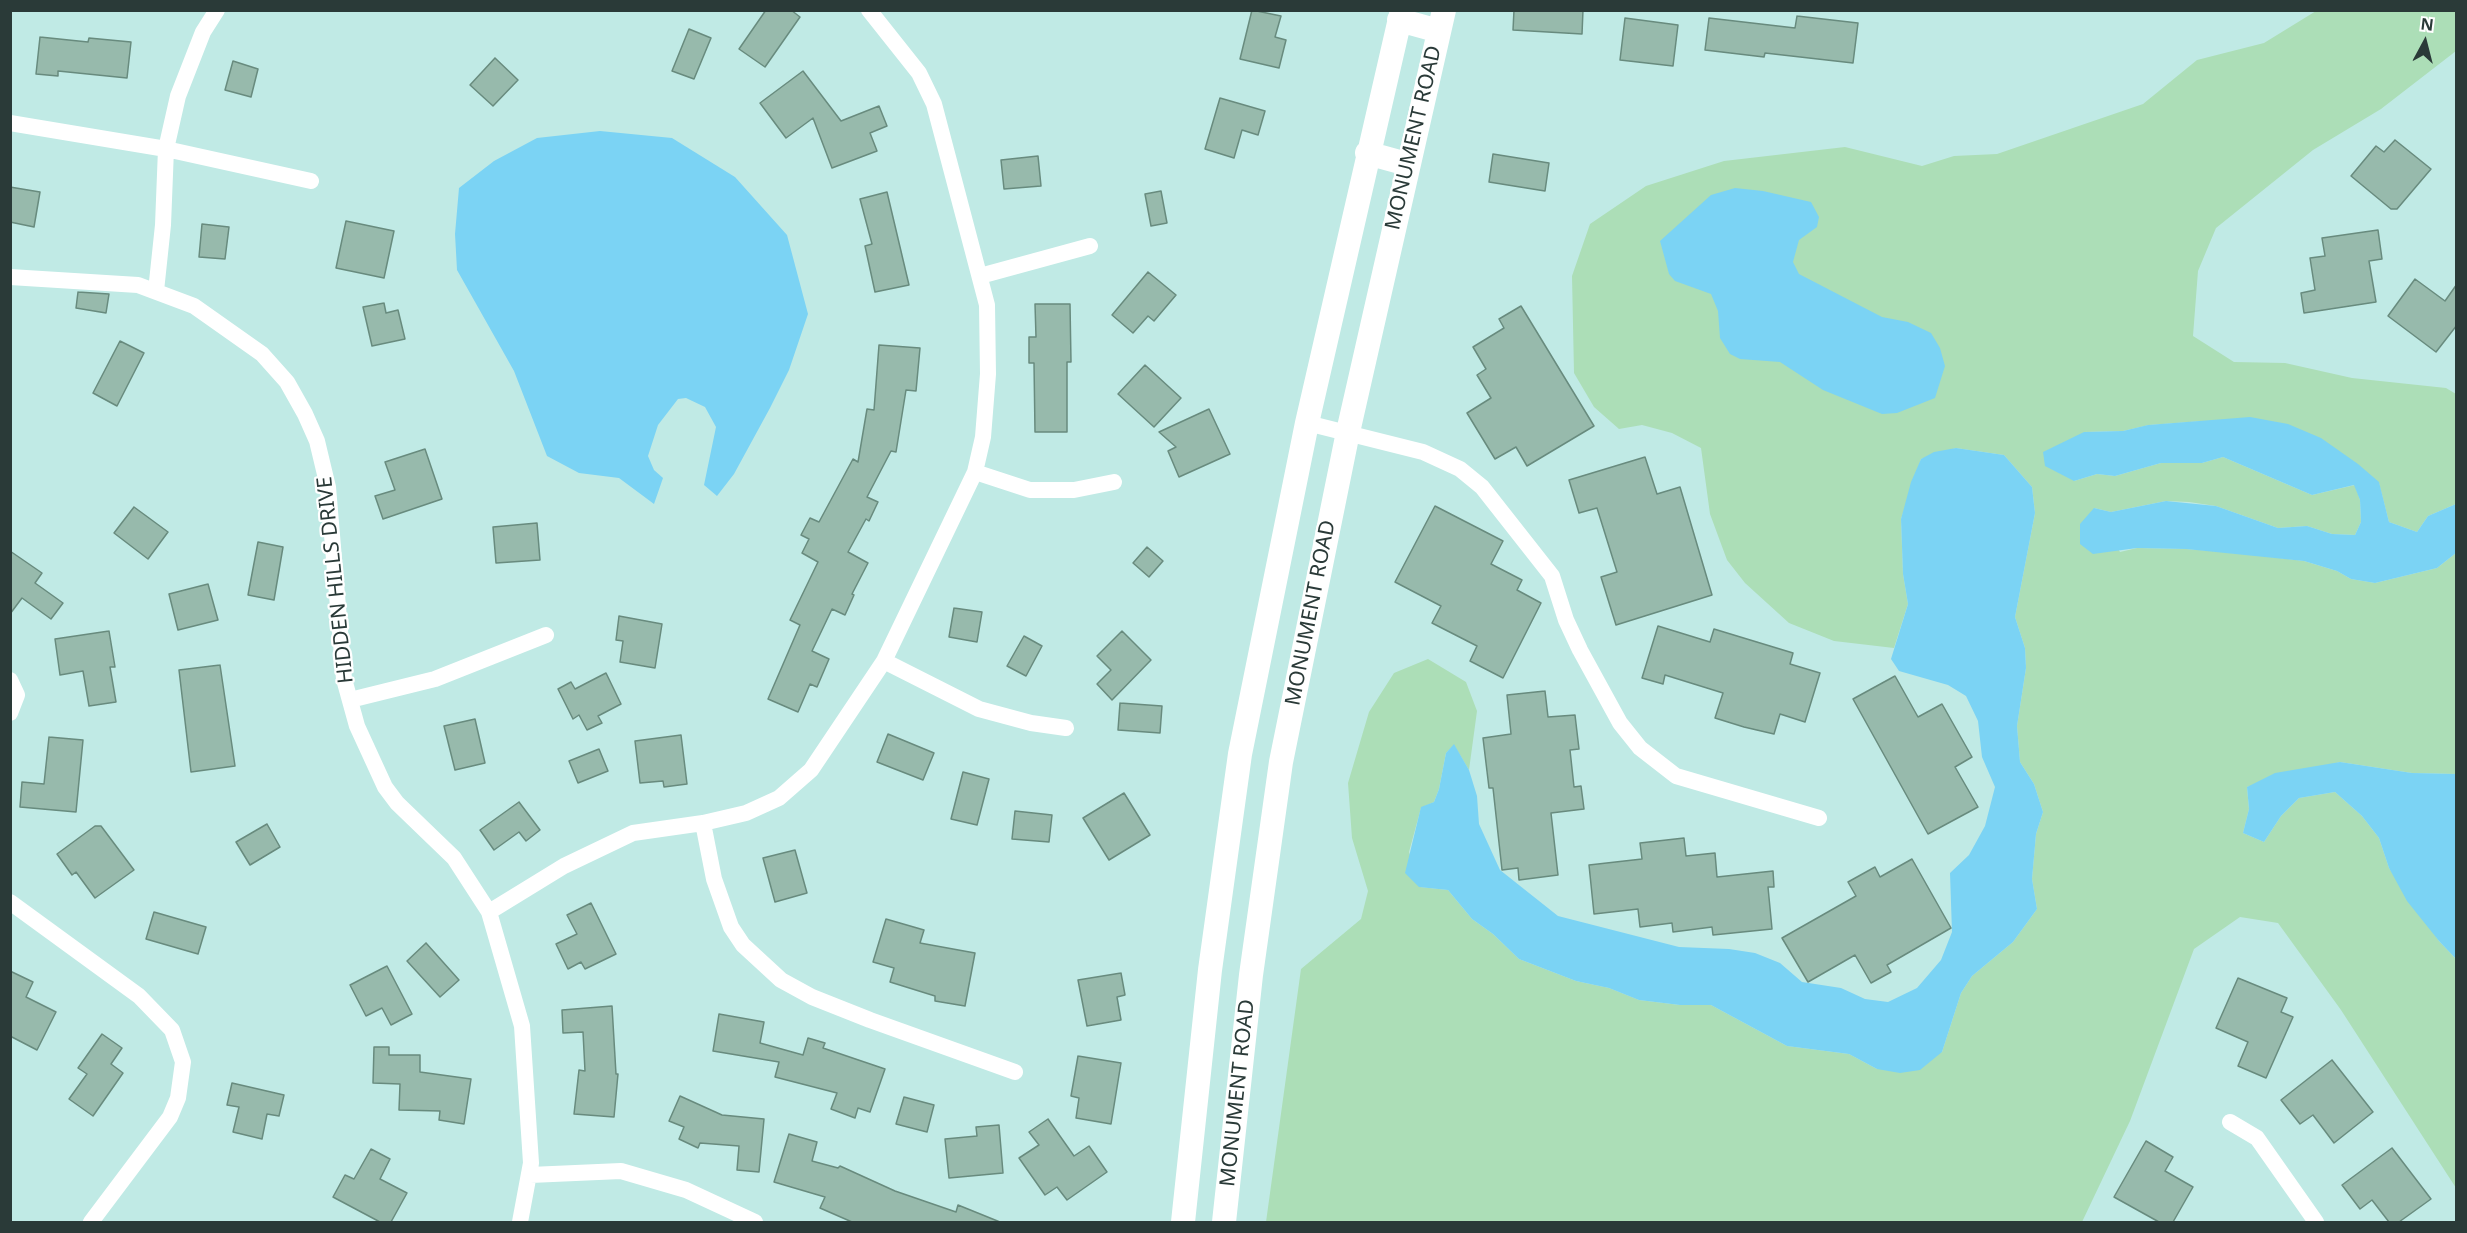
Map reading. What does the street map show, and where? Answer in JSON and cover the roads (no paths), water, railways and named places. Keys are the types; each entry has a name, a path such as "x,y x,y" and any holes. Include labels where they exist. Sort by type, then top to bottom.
{"street":[{"path":"156,291 163,225 166,149 178,96 203,32 217,10"},
{"path":"489,912 564,866 633,833 703,823 746,813 779,798 811,770 884,661 975,472 983,437 988,374 987,305 934,104 919,73 869,10"},
{"path":"1400,15 1441,21"},
{"name":"MONUMENT ROAD","path":"1183,1222 1210,970 1240,754 1307,423 1400,15"},
{"name":"MONUMENT ROAD","path":"1224,1222 1251,975 1281,762 1348,432 1441,21"},
{"path":"10,123 166,149 311,181"},
{"path":"1367,153 1407,164"},
{"path":"980,276 1090,246"},
{"name":"HIDDEN HILLS DRIVE","path":"10,277 138,285 194,306 247,342 287,382 306,414 317,441 328,487 344,680 368,753 385,787 397,803 454,858 489,912 522,1026 530,1174 520,1222"},
{"path":"1307,423 1436,456 1460,469 1482,487 1552,576 1570,630 1620,723 1657,764 1697,784 1819,818"},
{"path":"975,472 1030,490 1074,490 1114,482"},
{"path":"350,700 435,679 546,635"},
{"path":"884,661 979,709 1031,723 1066,728"},
{"path":"10,680 17,695 10,713"},
{"path":"703,823 714,879 731,927 743,945 781,980 813,997 870,1020 1015,1072"},
{"path":"10,902 139,996 172,1030 183,1062 181,1088 170,1118 91,1222"},
{"path":"2230,1122 2257,1138 2316,1222"},
{"path":"530,1174 621,1171 686,1190 755,1222"}],"water":[{"path":"600,131 672,138 735,177 787,235 808,314 789,370 770,408 734,474 717,496 704,485 716,427 705,407 686,398 678,399 658,425 648,456 654,470 663,478 654,504 619,478 579,473 547,456 514,371 457,270 455,234 459,188 494,161 537,138"},
{"path":"1735,188 1763,191 1811,202 1819,217 1817,227 1799,240 1793,262 1799,274 1882,317 1908,322 1931,333 1940,348 1945,366 1935,398 1897,413 1882,414 1823,390 1780,362 1740,359 1730,354 1720,338 1718,311 1711,294 1675,281 1669,274 1660,241 1711,195"},
{"path":"2250,417 2288,424 2321,438 2358,464 2379,482 2389,522 2417,532 2428,516 2456,504 2456,553 2437,568 2375,583 2351,579 2337,571 2304,561 2186,549 2137,548 2093,554 2080,544 2080,524 2094,508 2111,512 2166,501 2216,506 2278,528 2307,526 2332,534 2355,535 2361,522 2360,500 2354,485 2312,495 2223,457 2202,463 2161,463 2115,476 2097,474 2074,481 2045,466 2043,452 2084,432 2123,431 2148,425"},
{"path":"1956,448 2004,455 2032,487 2035,513 2015,617 2025,648 2026,668 2017,726 2020,762 2034,784 2043,812 2036,834 2032,879 2037,909 2013,942 1972,976 1961,993 1942,1052 1920,1070 1900,1073 1877,1069 1849,1054 1787,1046 1711,1005 1680,1005 1639,1000 1609,988 1576,981 1519,959 1493,934 1472,919 1448,890 1419,887 1405,873 1421,807 1434,802 1446,753 1454,744 1469,770 1477,796 1479,824 1500,870 1558,916 1679,947 1729,949 1755,953 1780,963 1802,982 1841,988 1865,999 1888,1002 1917,988 1941,960 1952,932 1950,873 1969,855 1985,826 1995,787 1982,757 1978,721 1966,696 1948,685 1899,671 1891,659 1908,604 1903,574 1901,519 1911,482 1921,459 1934,452"},
{"path":"2340,762 2412,773 2456,774 2456,959 2407,901 2389,868 2379,838 2362,816 2335,792 2299,798 2281,816 2264,842 2243,833 2249,809 2247,787 2275,773"}]}
